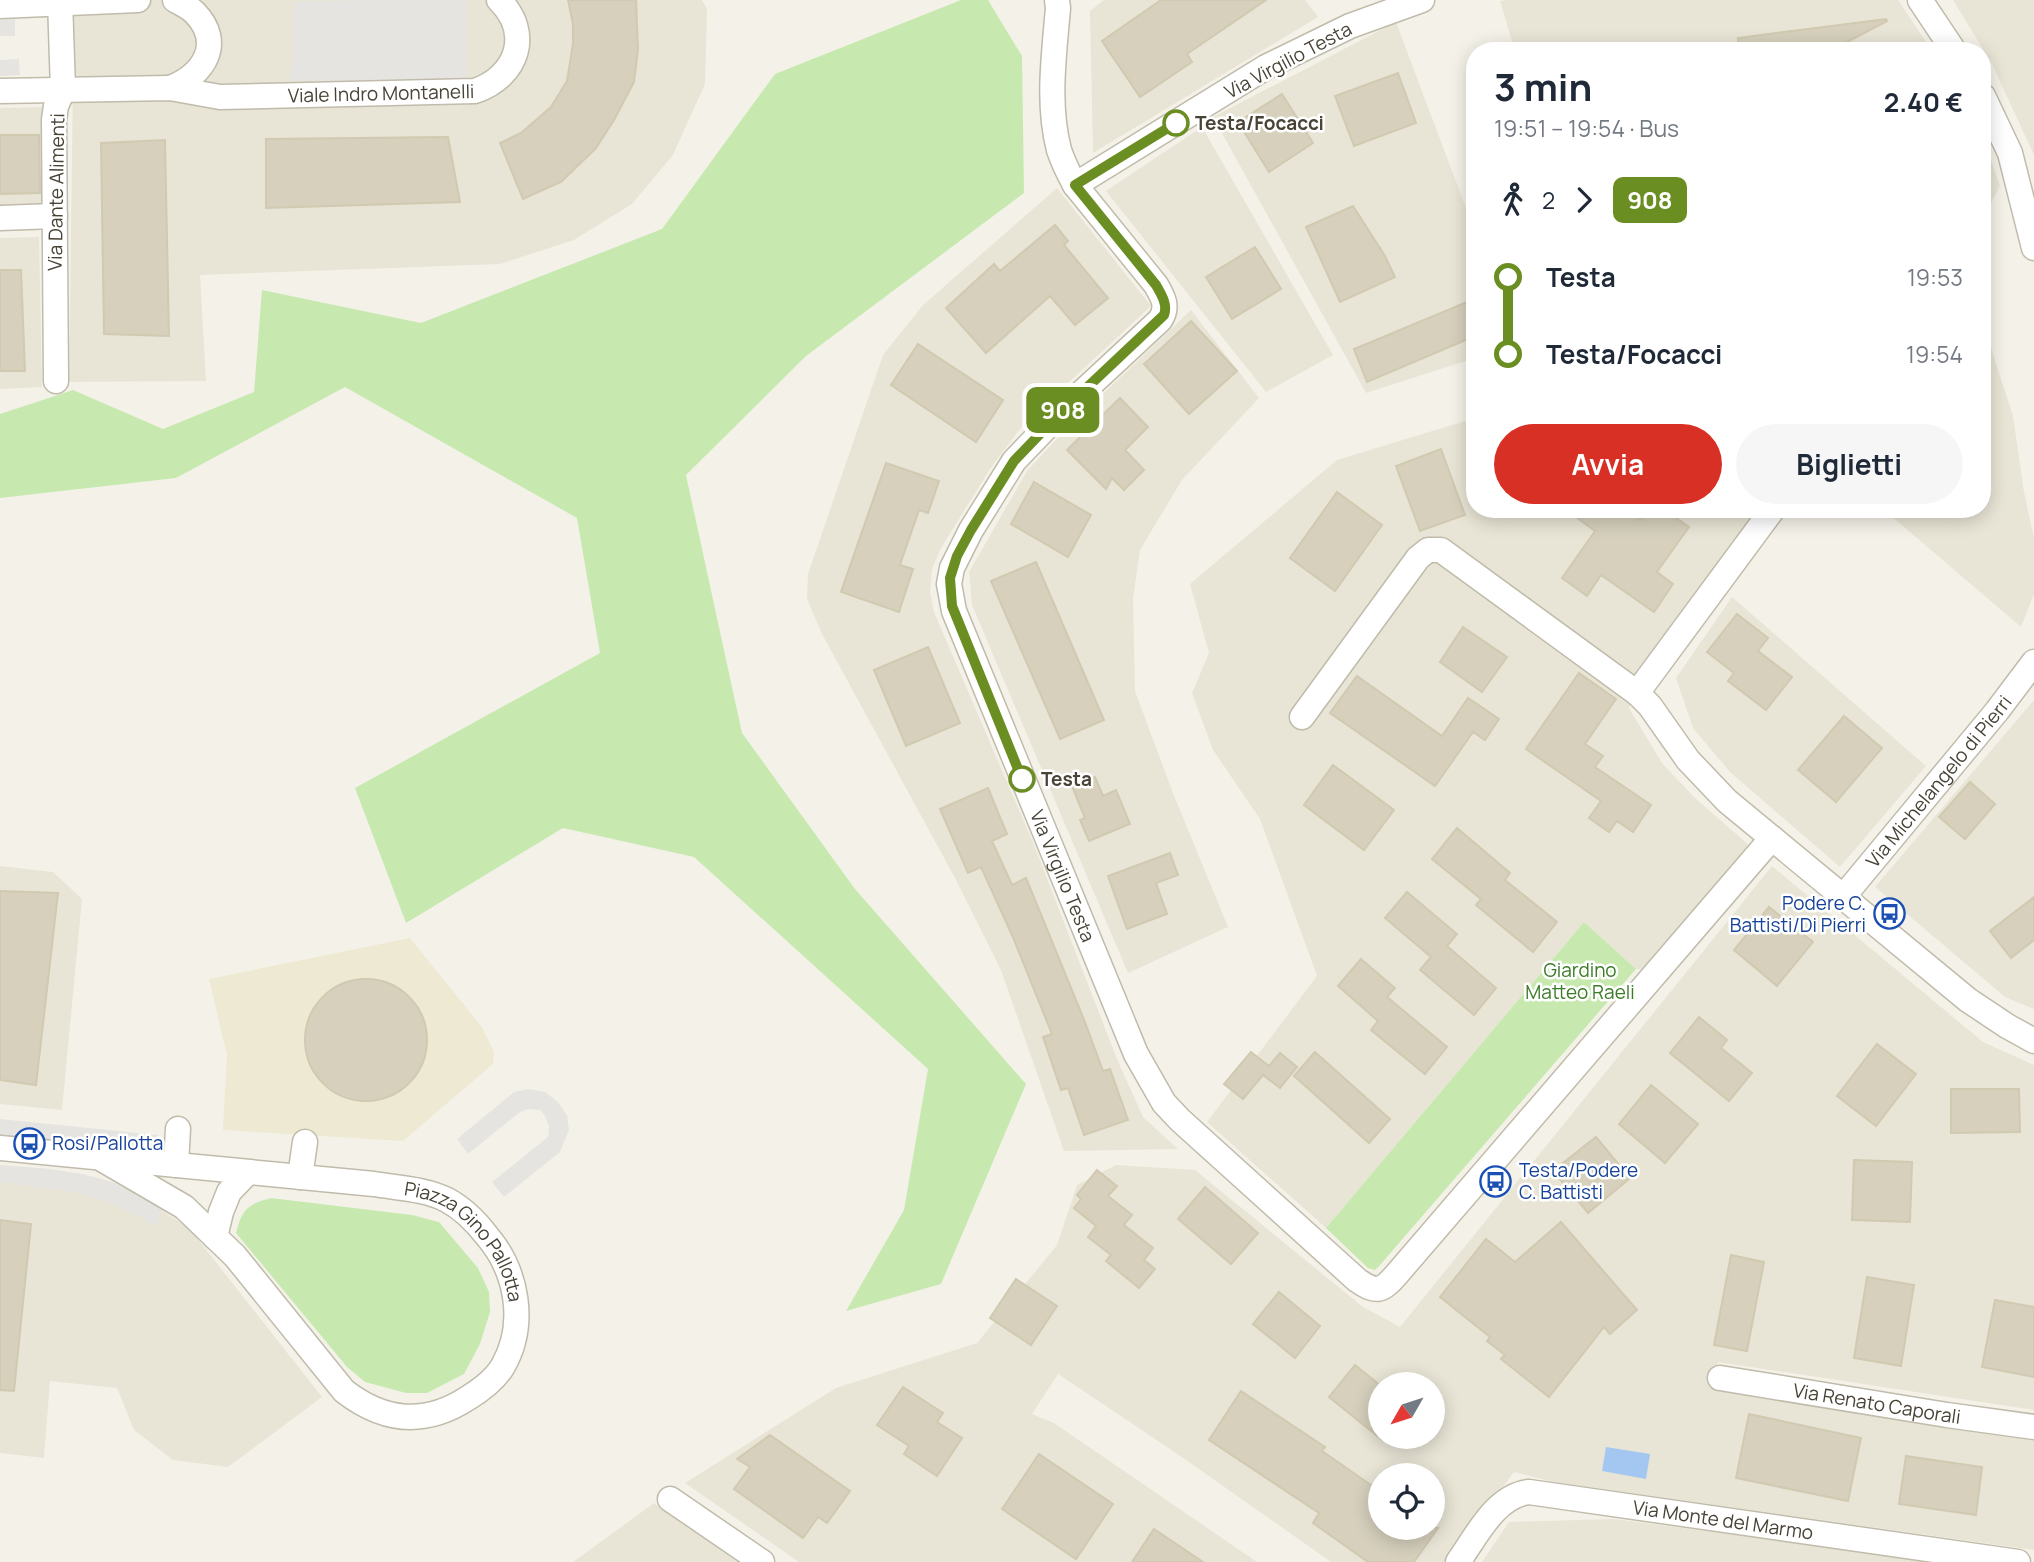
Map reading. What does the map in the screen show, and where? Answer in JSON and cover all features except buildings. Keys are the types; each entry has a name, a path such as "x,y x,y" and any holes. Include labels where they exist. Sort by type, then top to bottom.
{"street":[{"path":"0,6 138,0"},
{"path":"170,88 191,79 202,66 208,51 206,34 199,18 192,10 175,0"},
{"name":"Viale Indro Montanelli","path":"0,91 170,88 220,97 475,91 494,82 509,69 514,60 517,31 510,14 499,0"},
{"path":"1057,0 1052,86 1054,115 1059,150 1075,185"},
{"name":"Via Virgilio Testa","path":"1422,0 1350,26 1266,67 1075,185 1156,285 1166,311 1156,324 1061,412 1014,461 971,530 957,556 950,578 952,606 1136,1054 1164,1103 1216,1154 1357,1280 1378,1290 1385,1287 1397,1274 1772,838"},
{"path":"1920,0 1948,42"},
{"name":"Via Dante Alimenti","path":"56,381 54,120 62,90 60,2"},
{"path":"1991,113 2010,153 2034,248"},
{"path":"0,218 55,216"},
{"path":"1637,693 1766,518"},
{"path":"1302,716 1418,558 1425,551 1443,551 1637,693 1650,706 1678,747 1704,778 1735,808 1968,1000 2034,1041"},
{"name":"Via Michelangelo di Pierri","path":"1843,897 1997,711 2034,662"},
{"path":"176,1165 178,1129"},
{"path":"300,1177 305,1142"},
{"path":"0,1148 100,1158"},
{"name":"Piazza Gino Pallotta","path":"100,1158 374,1184 439,1196 450,1201 480,1227 499,1249 514,1284 516,1314 509,1351 503,1365 495,1376 462,1402 436,1413 410,1418 372,1409 358,1402 344,1391 235,1256 184,1207 100,1158"},
{"path":"215,1237 229,1192 248,1172"},
{"name":"Via Renato Caporali","path":"1720,1378 2034,1427"},
{"name":"Via Monte del Marmo","path":"1458,1562 1497,1509 1510,1497 1529,1492 2018,1562"},
{"path":"670,1499 762,1562"}],"shaded area":[{"path":"74,0 702,0 707,9 705,84 673,155 632,204 574,240 500,264 200,275 206,381 69,382"},
{"path":"466,0 466,77 291,81 295,2"},
{"path":"1104,0 1305,0 1318,17 1093,153 1090,11"},
{"path":"1898,0 1926,42 1512,42 1500,1"},
{"path":"1953,0 2034,0 2034,155 1991,62 1991,42 1979,42"},
{"path":"15,19 15,36 0,36 0,20"},
{"path":"1396,22 1466,208 1466,361 1366,393 1213,117"},
{"path":"19,59 20,75 0,76 0,60"},
{"path":"47,107 45,207 0,209 0,108"},
{"path":"1202,127 1333,355 1266,392 1106,191"},
{"path":"1991,160 2000,186 1991,203"},
{"path":"1057,188 1151,306 1023,425 992,466 941,548 932,569 930,592 934,612 1034,845 1117,1059 1143,1117 1178,1149 1064,1151 1001,970 955,878 822,634 807,599 808,574 883,355 923,305"},
{"path":"39,237 42,387 0,389 0,238"},
{"path":"1191,310 1259,398 1182,480 1140,550 1133,598 1135,691 1228,927 1128,973 972,605 969,572 1027,471 1065,430"},
{"path":"1991,348 2013,416 2034,538 2034,594 2021,627 1894,518 1991,518"},
{"path":"1466,421 1466,518 1750,518 1646,664 1629,708 1662,763 1695,798 1750,846 1647,969 1636,969 1584,922 1326,1228 1207,1122 1317,976 1260,819 1213,750 1192,693 1209,653 1190,584 1337,460"},
{"path":"1732,597 1926,766 1840,867 1730,772 1693,728 1676,678"},
{"path":"2034,700 2034,1009 2005,997 1875,887"},
{"path":"0,866 53,872 82,899 62,1110 0,1104"},
{"path":"1772,866 1983,1042 2034,1065 2034,1410 1718,1362 1714,1389 2034,1436 2034,1550 1554,1482 1514,1472 1447,1562 1331,1562 1058,1374 1032,1414 1054,1423 1257,1562 799,1562 685,1483 836,1388 977,1343 1057,1245 1077,1185 1116,1165 1195,1170 1363,1307 1400,1327"},
{"path":"410,938 482,1027 494,1052 493,1064 403,1141 223,1130 227,1055 209,979"},
{"path":"529,1089 545,1092 558,1102 567,1115 569,1130 560,1152 504,1197 492,1182 548,1137 549,1126 545,1116 540,1110 528,1109 520,1112 468,1154 457,1139 514,1092"},
{"path":"0,1119 158,1135 156,1153 0,1137"},
{"path":"0,1165 82,1174 112,1182 135,1193 189,1228 322,1397 228,1467 173,1460 134,1430 117,1388 50,1381 44,1458 0,1453"},
{"path":"0,1165 51,1169 112,1182 162,1208 157,1227 138,1215 73,1192 0,1182"},
{"path":"654,1503 738,1562 573,1562"},
{"path":"1614,1519 1938,1562 1482,1562 1509,1522"}],"green space":[{"path":"961,0 988,0 1022,56 1024,193 806,356 686,475 742,733 855,889 1026,1084 941,1284 846,1311 904,1210 928,1069 694,857 563,828 406,923 355,788 600,653 577,518 345,387 176,478 0,498 0,414 73,390 163,429 254,392 262,290 421,323 662,229 775,74"},
{"name":"Giardino Matteo Raeli","path":"1584,922 1636,969 1380,1265 1375,1270 1368,1268 1326,1228"},
{"path":"271,1198 412,1215 439,1222 478,1268 489,1292 490,1312 480,1344 464,1374 427,1393 406,1393 365,1382 347,1367 236,1233 241,1218 251,1205"}],"water":[{"path":"1606,1447 1650,1454 1646,1479 1602,1471"}],"bus line":[{"name":"908","path":"1022,779 952,606 949,584 951,573 971,530 1014,461 1061,412 1164,315 1164,301 1156,285 1075,185 1176,123"}],"place":[{"name":"Testa/Focacci","path":"1176,123"},
{"name":"Testa","path":"1022,779"},
{"name":"Podere C. Battisti/Di Pierri","path":"1889,914"},
{"name":"Rosi/Pallotta","path":"29,1143"},
{"name":"Testa/Podere C. Battisti","path":"1496,1181"}]}
